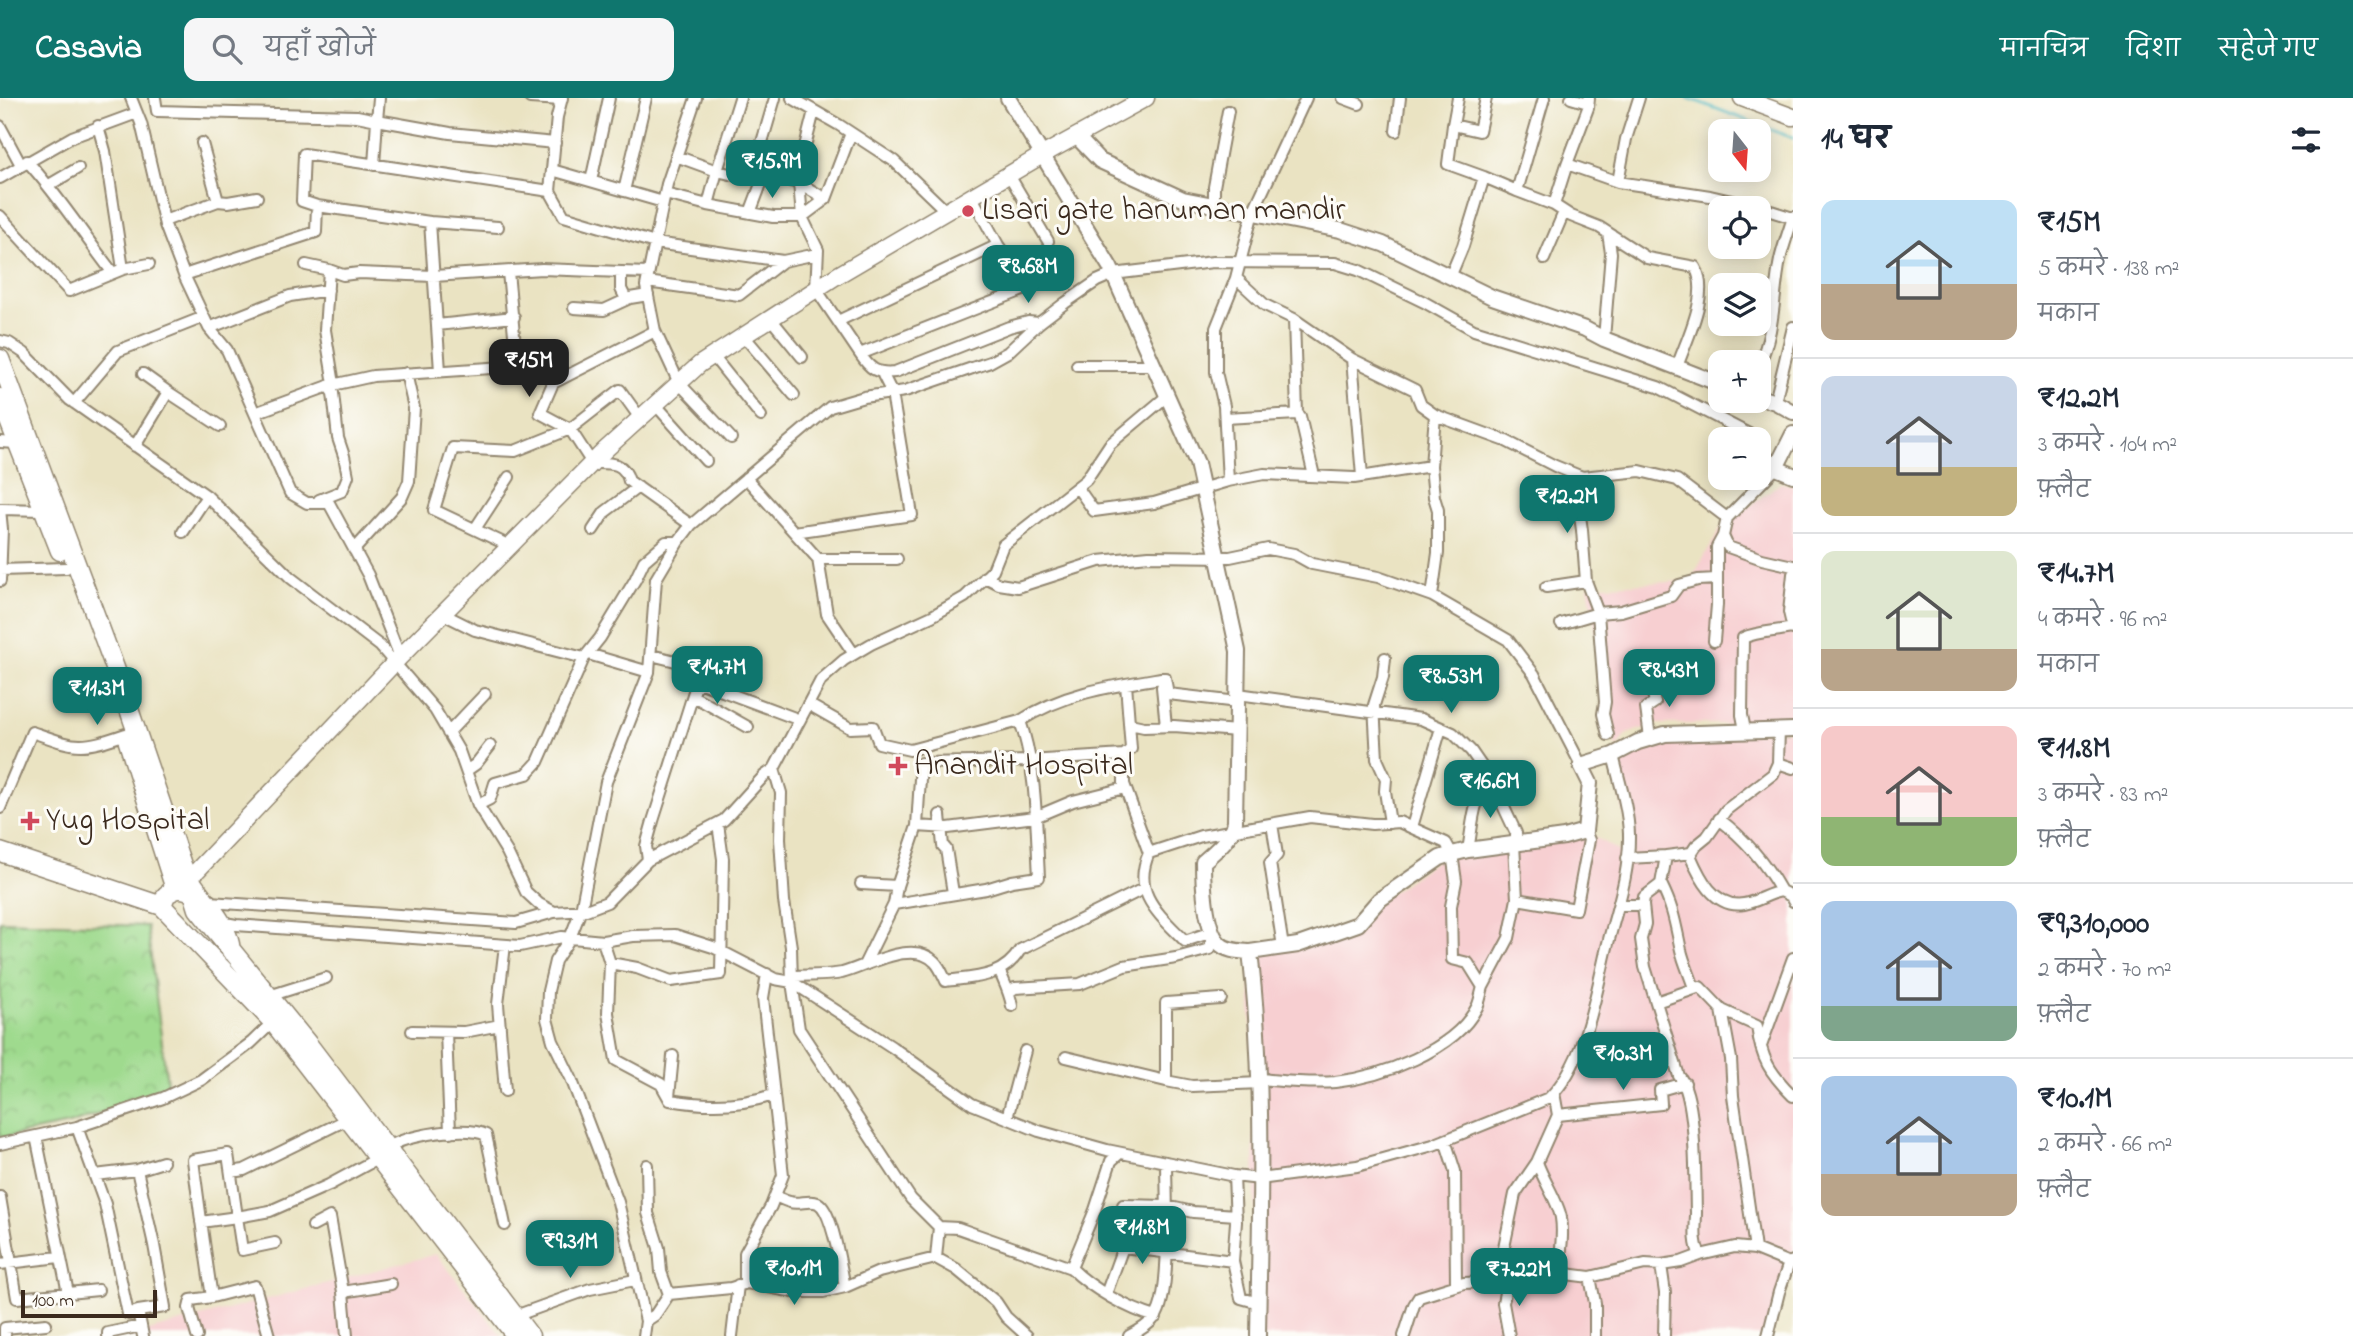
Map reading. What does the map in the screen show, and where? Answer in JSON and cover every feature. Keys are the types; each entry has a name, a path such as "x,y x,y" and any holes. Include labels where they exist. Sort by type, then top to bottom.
{"main road":[{"path":"1742,98 1793,117"},
{"path":"172,897 397,660 592,463 679,383 713,356 817,289 1135,101"},
{"path":"0,359 111,670 177,920 278,1017 524,1335"},
{"path":"0,398 8,442 72,566"},
{"path":"111,670 126,734 172,897"},
{"path":"0,841 31,857"},
{"path":"0,852 31,857 172,897 209,902 230,941 231,951"},
{"path":"172,897 185,888 193,893 198,909 269,996 278,1017 348,1119 381,1152 515,1316 524,1335"}],"street":[{"path":"131,98 164,220 184,275 209,328 227,350 290,493 307,503 329,503 368,575 397,660"},
{"path":"155,98 157,111 357,116 450,133 555,143"},
{"path":"373,165 379,98"},
{"path":"530,98 561,99 550,191 564,216 655,243 783,261 817,254"},
{"path":"591,181 609,98"},
{"path":"624,191 646,98"},
{"path":"696,98 664,198 648,277 648,295 655,331 679,383 731,438"},
{"path":"708,205 740,98"},
{"path":"750,213 775,98"},
{"path":"793,98 894,161 947,212"},
{"path":"1008,98 1044,154 1113,274 1197,463 1238,651 1235,822 1233,831 1203,862 1203,883 1212,932 1210,949 1176,958 1124,966 1080,984 1015,988 1009,992"},
{"path":"1227,481 1225,418 1216,372 1216,328 1236,278 1253,212 1306,98"},
{"path":"1343,98 1359,104"},
{"path":"1396,131 1401,98"},
{"path":"1458,98 1448,164 1559,209 1608,233 1647,258 1695,267 1698,272 1700,301 1676,366"},
{"path":"1453,125 1479,131 1486,98"},
{"path":"1517,191 1544,98"},
{"path":"1544,259 1559,209 1567,164 1589,101 1571,98"},
{"path":"1618,182 1626,139 1639,98"},
{"path":"814,111 797,183 802,218 818,250 817,289 869,366 882,373 895,372 1009,327 1028,321 1039,323"},
{"path":"1214,206 1214,187 1228,111"},
{"path":"0,178 72,136 137,113"},
{"path":"0,126 24,163 49,185 70,217 118,271"},
{"path":"98,126 105,150 118,271"},
{"path":"552,170 624,191 773,218 802,218 826,199 851,133"},
{"path":"1077,137 1100,161 1183,199 1340,230 1383,244 1492,297 1585,329 1604,340 1708,379"},
{"path":"202,143 218,201"},
{"path":"498,226 430,222 317,206 302,201 304,154 550,191"},
{"path":"676,156 716,171 734,175 759,175 797,183 826,199"},
{"path":"1567,164 1618,182 1710,196 1758,206 1793,218 1780,259 1765,350"},
{"path":"49,185 78,168"},
{"path":"1009,175 1048,241"},
{"path":"1450,277 1463,246 1484,177"},
{"path":"164,220 218,201 257,197"},
{"path":"860,354 1028,288 998,245 972,197"},
{"path":"184,275 316,232 317,206"},
{"path":"0,216 69,291 118,271 149,264"},
{"path":"430,222 440,371"},
{"path":"1604,340 1611,253 1608,233"},
{"path":"838,321 998,245"},
{"path":"306,265 343,275 359,273 434,276 542,269 621,272 739,295 783,261"},
{"path":"644,1336 646,1321 618,1202 571,1078 553,1041 547,1019 548,990 555,961 570,937 581,910 606,782 649,672 656,579 691,525 830,407 864,397 905,391 990,362 1008,352 1039,323 1097,281 1113,274 1213,262 1335,263 1358,270 1474,330 1658,387 1735,427"},
{"path":"255,413 334,384 325,330 329,271"},
{"path":"508,272 517,366"},
{"path":"621,272 621,289 626,299"},
{"path":"1236,278 1265,305 1294,319 1352,359 1415,390 1421,405 1435,415 1506,441 1582,477 1640,471 1677,480 1727,518"},
{"path":"209,328 290,296 328,290"},
{"path":"575,308 604,310 626,299 648,295"},
{"path":"74,403 118,351 204,317"},
{"path":"437,325 514,317"},
{"path":"771,319 802,357"},
{"path":"1294,319 1297,414 1304,427 1314,476"},
{"path":"1775,402 1793,327"},
{"path":"553,383 655,331"},
{"path":"744,336 794,395"},
{"path":"0,341 24,353 74,403 206,496 291,578 397,660 435,710 448,733 478,805 507,852 526,892 539,905 554,912"},
{"path":"713,356 761,416"},
{"path":"1352,359 1362,476"},
{"path":"328,386 373,376 549,363 553,383 540,413 570,429 592,463 618,464 627,471 629,481 691,525"},
{"path":"1077,365 1153,365"},
{"path":"354,550 402,497 409,481 414,408 406,373"},
{"path":"794,532 912,515 892,393 882,373"},
{"path":"143,374 220,426"},
{"path":"314,503 342,491 348,476 338,438 333,393 328,386"},
{"path":"510,546 434,510 453,448 515,451 570,429 620,390 640,418"},
{"path":"135,446 168,392"},
{"path":"209,902 516,923 554,912 581,910 607,902 648,860 724,820 764,776 774,769 821,680 854,654 932,617 965,597 993,570 1003,545 1086,480 1110,443 1167,396"},
{"path":"1771,401 1793,412"},
{"path":"655,404 706,461"},
{"path":"1225,418 1297,414"},
{"path":"1432,596 1438,542 1438,510 1431,466 1435,415"},
{"path":"1714,641 1717,548 1727,518 1776,468 1793,434"},
{"path":"1771,462 1776,468 1793,475"},
{"path":"1077,487 1094,511 1154,503 1227,481 1264,474 1362,476 1431,466"},
{"path":"1574,474 1586,581 1598,612 1605,702 1603,714 1608,735"},
{"path":"475,529 509,477"},
{"path":"746,478 818,558 827,614 854,654"},
{"path":"593,530 605,512 638,487"},
{"path":"183,532 206,496"},
{"path":"0,581 0,509 43,510"},
{"path":"1723,536 1728,547 1793,566"},
{"path":"478,805 491,799 495,783 527,774 538,762 586,656 600,638 644,561 666,542 678,542"},
{"path":"985,577 999,584 1018,587 1099,561 1149,556 1219,557 1268,549 1294,554 1312,564 1378,577 1432,596 1508,640 1534,674 1590,783 1585,831 1589,840 1576,909 1517,899"},
{"path":"818,558 897,559"},
{"path":"0,570 72,566"},
{"path":"1745,730 1742,715 1742,638 1754,633 1772,633 1792,628 1789,612 1793,574"},
{"path":"1561,624 1598,612 1621,611 1671,596 1679,585 1716,579"},
{"path":"1546,587 1586,581"},
{"path":"443,614 475,630 649,672"},
{"path":"651,655 688,664 685,677 800,720"},
{"path":"1385,658 1374,713 1377,759 1386,779 1390,823"},
{"path":"1161,678 1166,726"},
{"path":"808,704 850,728 873,727 879,743 910,750 1020,721 1070,696 1165,678 1168,694 1238,698 1421,719 1454,733 1471,751 1491,780 1516,833 1514,844 1517,899 1509,938 1483,987 1478,1007 1462,1028 1424,1055 1396,1068 1335,1082 1260,1081 1192,1086 1066,1057"},
{"path":"648,860 646,846 697,682"},
{"path":"864,965 894,904 897,886 917,826 921,763 1030,761 1124,755 1131,749 1126,684"},
{"path":"1650,684 1655,702 1646,708 1650,738"},
{"path":"448,733 485,694"},
{"path":"693,696 748,727"},
{"path":"894,904 1039,877 1030,761 1027,739 1020,721"},
{"path":"1130,724 1237,732"},
{"path":"1412,827 1440,728"},
{"path":"1581,765 1665,734 1786,730 1779,763 1773,774 1726,810 1707,837 1690,853 1627,858"},
{"path":"0,808 32,732 73,747 92,745 126,734"},
{"path":"466,771 477,764 491,746"},
{"path":"1124,755 1125,788 1149,853 1143,888 1155,910 1185,941 1212,932"},
{"path":"792,979 972,1104 1039,1131 1120,1153 1260,1180 1357,1166 1445,1140 1549,1098 1560,1087 1587,1029 1625,882 1629,836 1627,812 1612,755"},
{"path":"1779,763 1793,768"},
{"path":"774,769 781,793 780,839 784,901 792,947 792,979 799,1029 911,1199 939,1227 958,1228 1071,1268 1084,1281 1106,1294 1156,1317"},
{"path":"1468,850 1478,798 1491,780"},
{"path":"917,826 941,828 1035,817 1073,801 1125,788"},
{"path":"940,816 953,893"},
{"path":"1149,853 1201,836 1310,817 1372,824 1399,822 1412,827 1446,843 1452,854 1456,881 1451,906 1452,959 1468,963 1483,987"},
{"path":"1719,820 1746,844 1770,872 1781,891 1791,896 1793,901"},
{"path":"610,963 637,968 671,981 721,974 723,859 718,824"},
{"path":"1272,824 1277,855 1270,863 1283,947"},
{"path":"1212,932 1219,943 1229,949 1250,952 1298,945 1357,924 1379,900 1440,858 1468,850 1564,837 1585,831"},
{"path":"1690,853 1700,880 1710,891 1723,899 1739,905 1781,891"},
{"path":"1666,856 1661,884 1671,904 1680,948 1694,988"},
{"path":"861,884 897,886"},
{"path":"1661,884 1644,897 1645,924 1641,939 1656,1002 1679,1076 1685,1083 1690,1101 1695,1246 1700,1255"},
{"path":"220,922 520,946 562,937 603,941 634,936 675,935 723,951 775,979 841,973 890,955 908,952 935,961 946,981 988,976 1012,963 1020,950 1143,888"},
{"path":"1619,905 1643,905"},
{"path":"603,941 610,963 608,1013 616,1060 661,1084 670,1100 703,1104 752,1102 773,1095"},
{"path":"505,945 498,1004 505,1091"},
{"path":"1250,952 1257,1014 1260,1081 1258,1336"},
{"path":"1760,1049 1793,958"},
{"path":"999,970 1012,1006"},
{"path":"733,1336 745,1253 783,1175 763,998 767,974"},
{"path":"269,996 326,978"},
{"path":"1656,1002 1700,987 1722,1010 1757,1026 1760,1049 1770,1071 1793,1096"},
{"path":"1166,1081 1167,1003 1221,999"},
{"path":"1722,1010 1731,1059 1755,1249"},
{"path":"0,1144 77,1127 163,1098 201,1080 251,1043 278,1017"},
{"path":"412,1031 464,1031 500,1025"},
{"path":"446,1032 450,1132"},
{"path":"1007,1118 1026,1051"},
{"path":"668,1097 673,1056"},
{"path":"1558,1115 1661,1104 1660,1090 1685,1083"},
{"path":"1509,1336 1502,1281 1515,1194 1537,1162 1558,1115 1554,1093"},
{"path":"231,1172 244,1170 348,1119"},
{"path":"77,1127 105,1205 128,1314 165,1307 137,1170"},
{"path":"201,1222 270,1211 329,1185 381,1152 414,1137 450,1132 481,1132 486,1135 505,1225"},
{"path":"36,1136 68,1293"},
{"path":"1445,1140 1455,1171 1456,1285"},
{"path":"1071,1268 1095,1210 1111,1161 1120,1153"},
{"path":"212,1297 193,1160 228,1154 242,1250 275,1243"},
{"path":"95,1175 137,1170 163,1162"},
{"path":"1129,1336 1156,1317 1163,1301 1166,1269 1166,1162"},
{"path":"1537,1162 1561,1216 1562,1240 1558,1273"},
{"path":"647,1165 648,1213 659,1248 661,1272 669,1294"},
{"path":"1234,1176 1236,1215 1233,1261 1241,1298 1259,1303"},
{"path":"775,1196 792,1203 816,1202 823,1207 829,1218 845,1287"},
{"path":"0,1197 6,1263 17,1297 98,1290"},
{"path":"1123,1205 1166,1206 1193,1212 1236,1215"},
{"path":"313,1226 330,1217 344,1292 347,1336"},
{"path":"1106,1294 1123,1247 1122,1219"},
{"path":"936,1258 939,1227"},
{"path":"1123,1247 1233,1261"},
{"path":"1404,1336 1414,1304 1419,1297 1456,1285 1558,1273 1590,1277 1645,1264 1681,1262 1735,1247 1755,1249 1791,1262 1779,1292 1769,1336"},
{"path":"6,1263 59,1257"},
{"path":"646,1321 655,1315 669,1294 742,1284 794,1292 823,1292 845,1287 879,1272 936,1258 956,1269 996,1302 1006,1317 1027,1336"},
{"path":"1661,1265 1666,1320 1664,1336"},
{"path":"1590,1277 1595,1303 1595,1336"},
{"path":"515,1316 590,1289 635,1280"},
{"path":"344,1292 391,1284"},
{"path":"197,1336 189,1308 191,1300 255,1286 269,1336"},
{"path":"108,1336 108,1333 142,1331 138,1311"},
{"path":"5,1336 5,1328 46,1324"}],"shaded area":[{"path":"1780,483 1793,485 1793,724 1655,724 1627,734 1616,748 1588,586 1690,581 1721,528"},
{"path":"1793,730 1793,1257 1771,1336 1258,1336 1250,952 1336,932 1440,858 1585,831 1627,856 1633,855 1615,772 1638,742"},
{"path":"436,1254 502,1336 129,1336"}],"green space":[{"path":"0,921 147,926 168,1090 69,1124 0,1138"}],"waterway":[{"path":"1688,98 1793,138"}],"place":[{"name":"Lisari gate hanuman mandir","path":"968,211"},
{"name":"Anandit Hospital","path":"898,766"},
{"name":"Yug Hospital","path":"30,821"}]}
